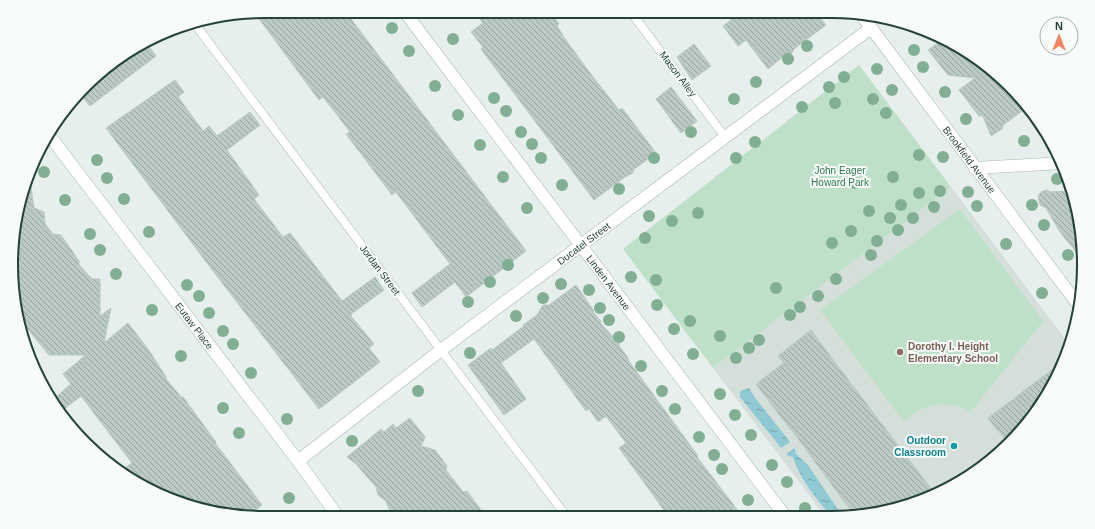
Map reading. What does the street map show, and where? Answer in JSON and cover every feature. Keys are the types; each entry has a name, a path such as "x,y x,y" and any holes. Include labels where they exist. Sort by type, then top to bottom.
{"street":[{"name":"Linden Avenue","path":"409,18 781,511"},
{"name":"Brookfield Avenue","path":"866,20 1074,300"},
{"name":"Ducatel Street","path":"298,461 441,350 871,28"},
{"name":"Eutaw Place","path":"52,139 298,461 334,511"},
{"path":"976,168 1055,163"}],"lane":[{"name":"Mason Alley","path":"635,18 725,137"},
{"name":"Jordan Street","path":"197,27 562,511"}],"shaded area":[{"name":"Dorothy I. Height Elementary School","path":"951,187 1065,340 1052,374 1044,388 1026,415 993,450 981,460 940,486 894,503 863,509 821,511 713,368"}],"green space":[{"name":"John Eager Howard Park","path":"859,65 951,187 713,368 623,249"},
{"path":"960,209 1043,321 971,412 958,406 944,404 929,406 916,412 904,422 820,310"}],"water":[{"path":"749,388 790,442 781,448 740,397 740,391"},
{"path":"794,448 796,451 795,453 808,465 839,510 827,511 809,488 793,457 786,455"}],"building":[{"path":"259,18 350,18 526,251 466,297 455,282 422,307 412,293 450,264 396,192 392,195 346,134 350,132 323,97 319,100"},
{"path":"479,18 554,18 559,24 557,26 565,39 593,77 619,110 622,108 656,153 633,170 633,173 625,177 594,200 481,49 483,47 471,32 483,23"},
{"path":"729,18 820,18 826,25 795,48 791,54 784,56 768,69 746,40 738,46 723,26 731,20"},
{"path":"939,42 954,51 993,79 1023,110 1003,125 1002,129 991,136 983,116 979,116 959,90 975,78 948,75 928,50"},
{"path":"694,44 711,66 692,80 677,57"},
{"path":"149,46 156,56 90,106 83,98 90,90 114,69"},
{"path":"175,80 184,92 178,97 203,131 209,126 217,136 250,112 260,125 227,150 259,195 254,199 283,237 290,233 342,301 375,277 384,290 351,314 351,316 374,344 369,348 380,362 319,409 106,128"},
{"path":"671,87 697,121 681,133 656,99"},
{"path":"31,186 34,208 44,212 45,224 53,234 61,235 79,261 79,265 92,279 100,279 100,316 111,308 104,343 128,323 148,349 166,379 182,398 183,397 216,442 215,443 262,505 255,510 232,509 201,503 155,486 126,467 132,463 81,396 65,409 57,396 71,384 63,374 86,355 49,355 26,327 20,297 18,264 20,232"},
{"path":"1047,190 1050,192 1066,191 1075,232 1076,252 1060,232 1046,208 1040,205 1038,196 1041,192"},
{"path":"576,285 594,311 593,312 601,321 601,324 619,343 619,346 629,359 628,360 698,456 697,457 738,511 665,511 619,448 626,443 606,416 598,422 589,409 586,411 534,339 501,363 526,399 504,415 468,365 491,348 492,350 524,326 523,325 537,315 543,305 549,305"},
{"path":"811,330 932,489 894,503 851,510 756,384 784,363 778,356"},
{"path":"1054,368 1044,388 1026,415 1005,439 988,418"},
{"path":"410,418 425,437 421,446 435,450 447,466 446,470 463,492 467,491 482,511 391,511 386,501 378,495 376,487 356,464 347,457 381,429 384,432 393,424 396,428"}],"place":[{"name":"Dorothy I. Height Elementary School","path":"900,352"},
{"name":"Outdoor Classroom","path":"954,446"}]}
